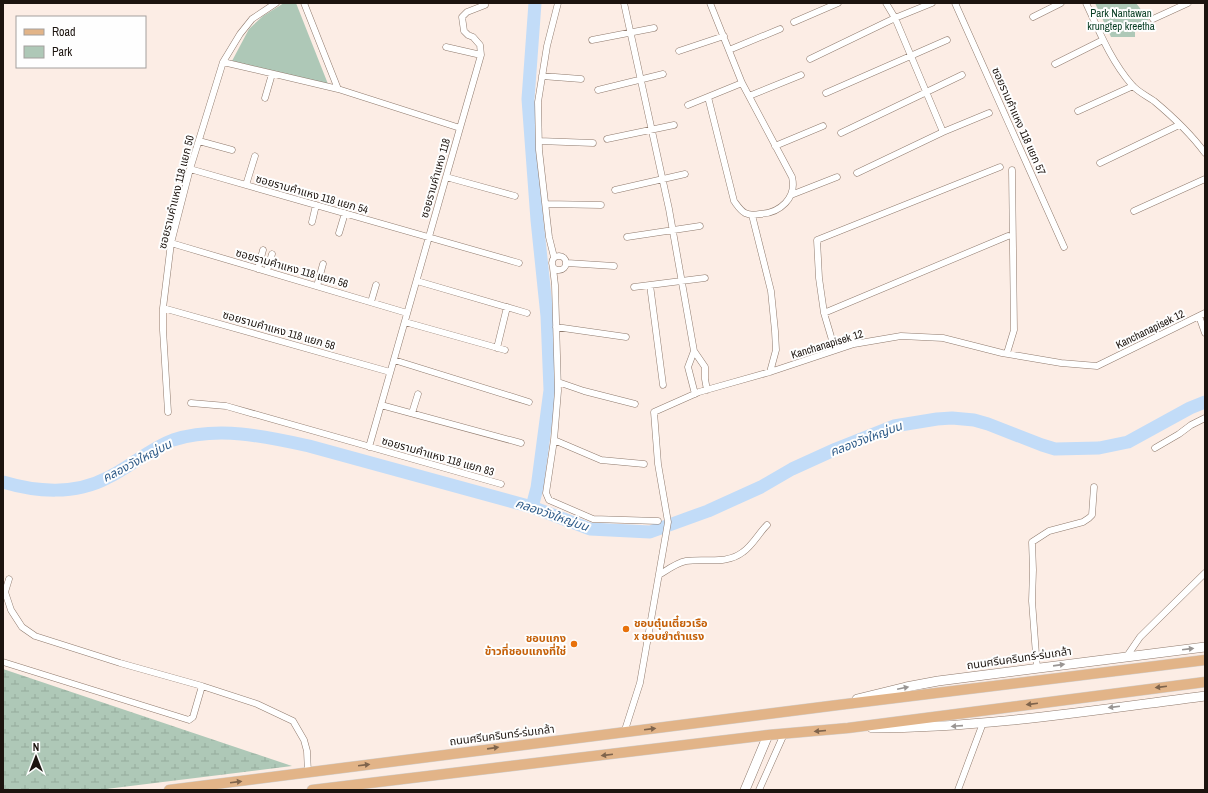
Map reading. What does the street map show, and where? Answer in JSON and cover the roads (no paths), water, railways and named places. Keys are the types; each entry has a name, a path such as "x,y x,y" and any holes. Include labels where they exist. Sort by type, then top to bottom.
{"main road":[{"name":"ถนนศรีนครินทร์-ร่มเกล้า","path":"838,705 876,694 938,681 1205,647"},
{"name":"ถนนศรีนครินทร์-ร่มเกล้า","path":"169,790 1205,660"},
{"path":"312,790 768,735 848,728 1202,682"},
{"path":"848,728 929,728 983,723 1205,696"},
{"path":"746,790 768,735"}],"street":[{"name":"ซอยรามคำแหง 118 แยก 50","path":"168,412 163,308 171,243 190,169 223,62 240,34 252,19 276,3"},
{"path":"304,3 338,89"},
{"path":"558,3 546,46 538,102 539,141 549,237 554,257 551,264 553,268 555,285 558,382 554,440 546,490 549,500 593,519 658,521"},
{"path":"624,3 673,230 694,351 705,368 707,390"},
{"path":"708,97 734,201 744,213 752,215 765,214 778,210 787,202 791,195 794,185 792,177 742,83 710,3"},
{"path":"794,22 838,3"},
{"path":"886,3 895,18 943,132"},
{"path":"810,59 895,18 932,3"},
{"name":"ซอยรามคำแหง 118 แยก 57","path":"955,3 1064,247"},
{"path":"1033,17 1061,3"},
{"path":"1086,3 1111,56 1132,86 1154,102 1196,141 1205,153"},
{"path":"1153,19 1188,3"},
{"path":"460,128 481,55 480,45 473,37 464,31 462,17 467,12 485,5"},
{"path":"592,40 654,28"},
{"path":"729,50 780,29"},
{"path":"679,51 724,36"},
{"path":"826,93 947,40"},
{"path":"1055,64 1103,40"},
{"path":"446,47 481,55"},
{"name":"ซอยรามคำแหง 118","path":"223,62 338,89 460,128 369,447"},
{"path":"265,98 272,74"},
{"path":"598,90 663,74"},
{"path":"749,96 801,74"},
{"path":"841,133 962,75"},
{"path":"542,76 581,79"},
{"path":"688,105 742,83"},
{"path":"1078,111 1132,86"},
{"path":"857,173 943,132 989,113"},
{"path":"607,139 674,125"},
{"path":"1100,163 1179,125"},
{"path":"775,146 823,126"},
{"path":"199,140 232,150"},
{"path":"539,141 593,143"},
{"path":"246,185 255,156"},
{"path":"834,350 824,313 819,278 817,240 1000,167"},
{"name":"ซอยรามคำแหง 118 แยก 54","path":"190,169 519,264"},
{"path":"1007,354 1014,330 1012,170"},
{"path":"615,190 685,174"},
{"path":"791,195 837,177"},
{"path":"446,178 515,196"},
{"path":"1134,211 1205,179"},
{"path":"546,204 601,205"},
{"path":"312,222 316,205"},
{"path":"339,233 345,213"},
{"path":"752,215 771,291 776,350 770,372"},
{"path":"627,237 700,226"},
{"path":"824,313 1008,236"},
{"name":"ซอยรามคำแหง 118 แยก 56","path":"171,243 407,312"},
{"path":"258,269 263,250"},
{"path":"267,271 272,254"},
{"path":"554,257 560,255 565,258 567,263"},
{"path":"567,263 614,266"},
{"path":"553,268 558,270 564,268 567,263"},
{"path":"317,286 324,264"},
{"path":"634,286 705,278"},
{"path":"417,280 527,313"},
{"path":"372,302 376,285"},
{"path":"650,285 663,385"},
{"path":"497,348 507,307"},
{"name":"ซอยรามคำแหง 118 แยก 58","path":"163,308 390,372"},
{"name":"Kanchanapisek 12","path":"659,575 668,522 658,464 654,412 695,394 770,372 834,350 854,344 901,336 943,338 1007,354 1061,363 1096,366 1205,313"},
{"path":"1199,316 1205,333"},
{"path":"405,322 505,350"},
{"path":"556,327 626,337"},
{"path":"694,351 688,368 695,394"},
{"path":"394,360 529,402"},
{"path":"558,382 584,391 636,404"},
{"path":"412,413 418,394"},
{"name":"ซอยรามคำแหง 118 แยก 83","path":"191,403 226,406 501,484"},
{"path":"381,405 521,443"},
{"path":"1155,448 1205,418"},
{"path":"554,440 601,460 644,464"},
{"path":"1037,668 1032,601 1032,542 1049,532 1083,522 1089,518 1092,514 1094,487"},
{"path":"624,732 640,684 659,575 685,561 726,560 735,557 743,552 767,525"},
{"path":"1127,656 1140,638 1205,573"},
{"path":"9,579 4,592 11,610 22,627 36,636 257,704 293,721 304,740 307,751 308,773"},
{"path":"3,662 189,720 193,717 202,686"},
{"path":"958,790 983,723"},
{"path":"759,790 784,734"}],"waterway":[{"path":"532,507 537,488 550,390 547,316 537,220 528,99 535,3"},
{"name":"คลองวังใหญ่บน","path":"3,482 42,490 82,487 107,478 124,469 156,448 173,440 207,434 241,434 309,446 532,507 590,529 650,532 708,511 761,487 792,469 836,449 894,426 937,419 952,418 974,420 1055,449 1099,448 1128,442 1190,408 1205,402"}],"place":[{"name":"ชอบตุ๋นเตี๋ยวเรือ x ชอบยำตำแรง","path":"626,629"},
{"name":"ชอบแกง ข้าวที่ชอบแกงที่ใช่","path":"574,644"}],"park label":[{"name":"Park Nantawan krungtep kreetha","path":"1121,19"}]}
